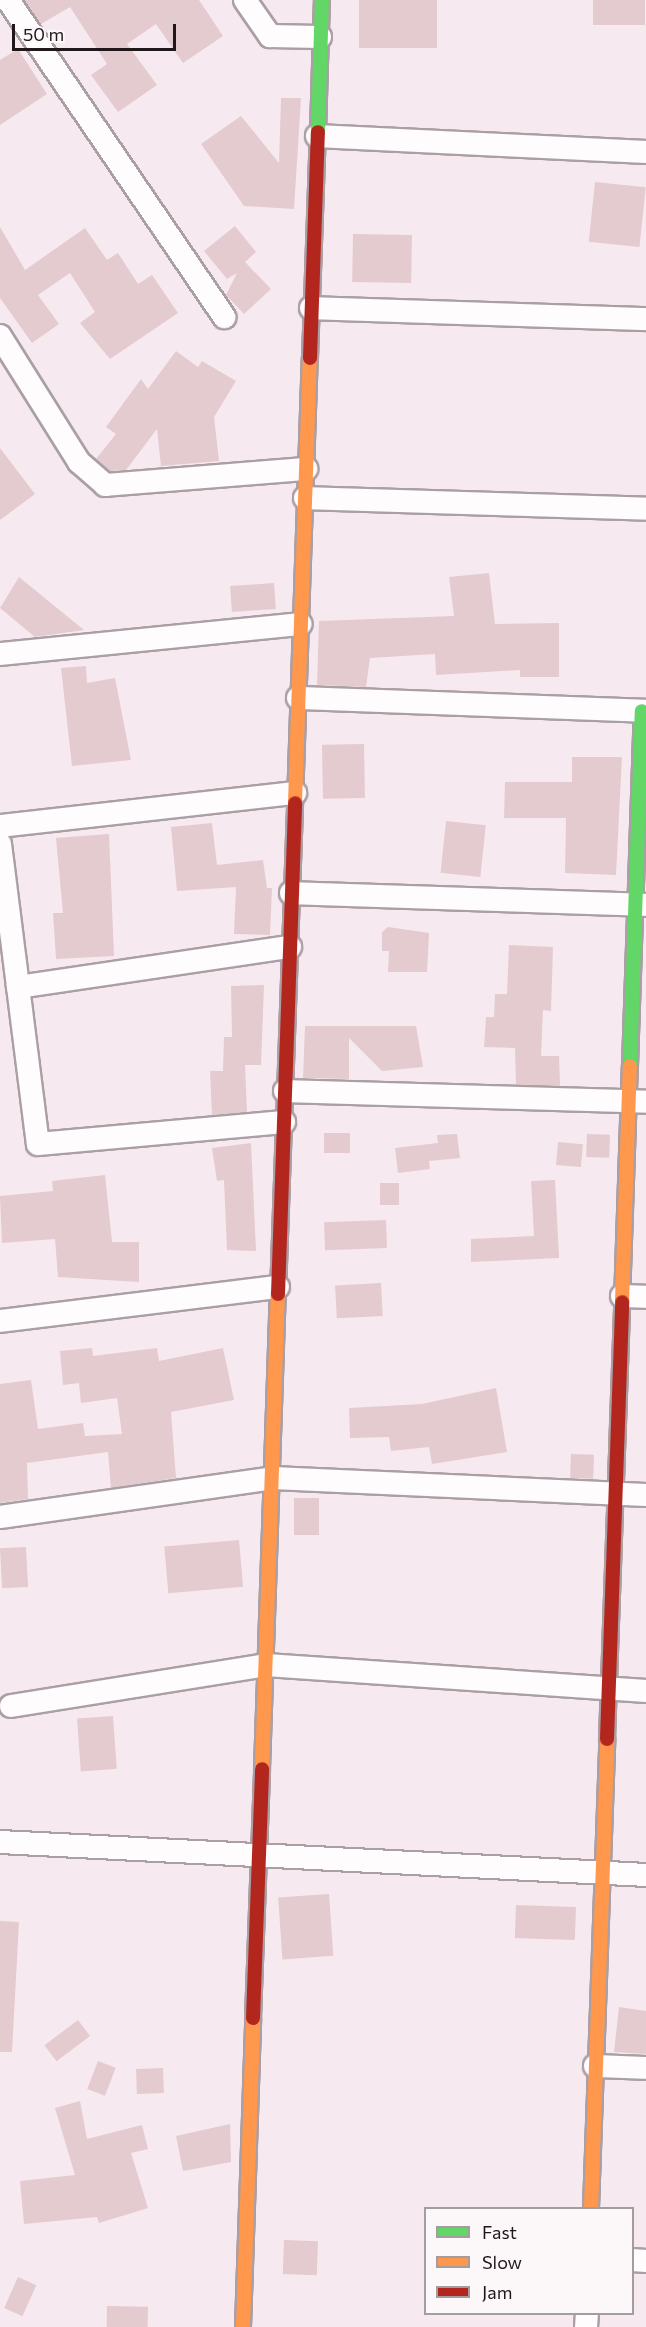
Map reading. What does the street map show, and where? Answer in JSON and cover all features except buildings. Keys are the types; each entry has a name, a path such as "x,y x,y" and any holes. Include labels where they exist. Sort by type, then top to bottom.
{"street":[{"path":"8,0 224,317"},
{"path":"245,0 270,36 320,38"},
{"path":"243,2327 322,0"},
{"path":"317,136 646,152"},
{"path":"311,308 646,319"},
{"path":"0,336 79,462 105,485 306,469"},
{"path":"305,498 646,510"},
{"path":"0,654 300,624"},
{"path":"298,698 644,711 637,1102 622,1296 591,2207"},
{"path":"0,826 295,793"},
{"path":"0,844 12,982 38,1144 284,1122"},
{"path":"291,893 641,905"},
{"path":"12,982 290,947"},
{"path":"285,1091 637,1102"},
{"path":"0,1321 278,1287"},
{"path":"622,1296 646,1297"},
{"path":"0,1517 273,1479 646,1495"},
{"path":"11,1706 266,1665 646,1691"},
{"path":"0,1842 646,1875"},
{"path":"595,2066 646,2068"}],"traffic: fast":[{"path":"318,132 322,0"},
{"path":"630,1066 642,711"}],"traffic: slow":[{"path":"295,803 310,358"},
{"path":"622,1302 630,1066"},
{"path":"262,1769 278,1294"},
{"path":"591,2207 607,1739"},
{"path":"243,2327 253,2018"}],"traffic: jam":[{"path":"310,358 318,132"},
{"path":"278,1294 295,803"},
{"path":"607,1739 622,1302"},
{"path":"253,2018 262,1769"}]}
